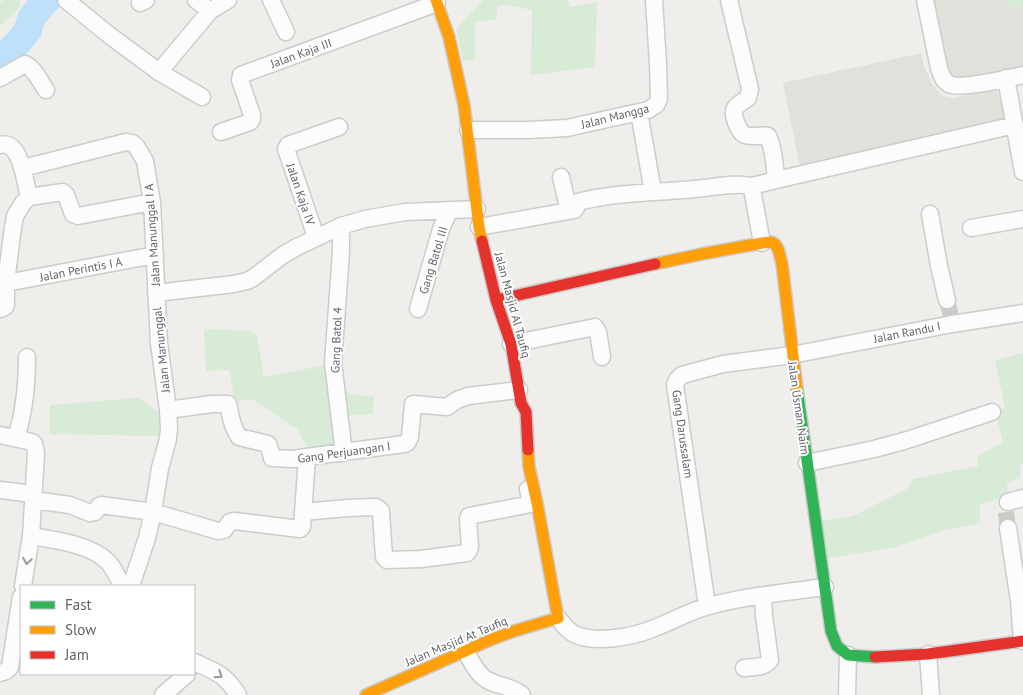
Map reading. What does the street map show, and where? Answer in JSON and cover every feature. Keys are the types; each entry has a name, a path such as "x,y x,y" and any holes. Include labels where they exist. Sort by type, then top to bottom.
{"street":[{"path":"66,0 159,72 202,97"},
{"path":"196,0 210,11"},
{"path":"159,72 210,11 228,0"},
{"path":"272,0 286,32"},
{"name":"Jalan Mangga","path":"468,130 567,128 648,110 656,105 659,99 654,0"},
{"path":"729,0 750,89 748,98 735,108 734,115 739,130 743,134 747,136 768,136 776,180"},
{"path":"925,0 939,68 945,81 953,86 960,86 1023,75"},
{"name":"Jalan Masjid Al Taufiq","path":"437,2 449,37 464,106 479,227 496,300 511,344 520,396 526,412 529,467 558,618"},
{"name":"Jalan Kaja III","path":"221,132 250,122 252,119 239,78 242,75 437,2"},
{"path":"0,78 27,64 46,90"},
{"path":"1006,78 1023,172"},
{"path":"639,112 653,192"},
{"path":"479,227 569,211 576,209 578,202 622,194 689,190 740,184 752,186 1015,125"},
{"name":"Jalan Kaja IV","path":"316,238 286,149 288,146 339,127"},
{"name":"Jalan Manunggal I A","path":"23,168 126,142 136,146 145,160 152,202 156,293"},
{"path":"0,145 6,143 15,150 23,168 29,197"},
{"path":"561,177 569,211"},
{"path":"496,300 702,254 762,243 752,186"},
{"path":"0,309 6,307 6,236 15,216 29,197 63,192 66,194 75,216 152,202"},
{"name":"Jalan Manunggal","path":"129,585 135,577 147,538 160,468 168,439 168,410 160,351 156,293 247,281 258,275 283,255 341,226 365,219 405,212 477,209"},
{"name":"Gang Batol III","path":"418,309 441,229 449,211"},
{"path":"930,214 947,300"},
{"path":"971,228 1023,219"},
{"name":"Gang Batol 4","path":"341,226 333,363 344,453"},
{"name":"Jalan Usman Naim","path":"762,243 772,242 775,244 779,250 782,264 792,355 831,631 837,646 848,655"},
{"name":"Jalan Perintis I A","path":"6,283 155,255"},
{"name":"Jalan Randu I","path":"792,355 952,322 1023,312"},
{"path":"511,344 595,327 598,332 602,357"},
{"name":"Gang Darussalam","path":"707,606 676,385 677,380 682,375 723,364 792,355"},
{"path":"23,585 31,536 36,460 34,444 32,442 8,436 23,414 27,385 27,357"},
{"name":"Gang Perjuangan I","path":"168,410 212,404 228,404 235,430 239,437 268,444 272,458 292,459 404,444 410,437 413,404 447,407 457,400 468,396 520,396"},
{"path":"303,512 373,507 379,509 381,514 383,556 387,560 421,559 467,553 470,546 469,516 531,504 523,468 518,414 520,396"},
{"path":"807,463 904,441 992,412"},
{"path":"0,490 70,505 90,513 95,512 101,504 153,512 220,531 224,530 230,522 234,521 300,529 302,527 307,458"},
{"path":"847,695 848,655 879,657 928,654 1023,641 1008,528"},
{"name":"Jalan Manunggal","path":"31,536 76,544 93,552 108,561 126,585"},
{"path":"558,618 575,634 599,639 617,638 650,630 707,606 825,586"},
{"path":"744,668 764,666 770,660 763,596"},
{"path":"0,673 8,670 10,667 20,603"},
{"name":"Jalan Masjid At Taufiq","path":"366,695 465,650 514,631 558,618"},
{"path":"465,650 484,678 514,689 524,695"},
{"path":"928,654 931,695"},
{"path":"195,667 218,672 231,684 238,695"},
{"path":"163,695 184,675"}],"shaded area":[{"path":"923,0 1023,0 1023,71 957,84 944,77"},
{"path":"921,53 924,66 932,84 942,96 953,98 997,89 1007,128 802,176 783,83"}],"green space":[{"path":"20,0 19,9 0,26 0,2"},
{"path":"483,0 568,0 570,7 597,2 595,67 531,75 532,10 505,5 498,6 496,19 475,22 475,59 463,61 456,29"},
{"path":"1008,0 1023,0 1023,6 1010,9"},
{"path":"204,329 251,331 257,336 264,377 336,363 343,389 351,394 374,397 373,414 345,416 346,449 311,454 297,429 252,399 235,402 229,370 206,371"},
{"path":"1023,353 1023,464 1020,465 1020,478 1007,483 1008,496 980,504 980,523 945,530 895,547 824,559 820,521 853,516 908,488 913,479 978,466 978,456 1003,442 995,412 1005,408 995,360"},
{"path":"139,398 159,413 159,436 50,434 50,405"}],"waterway":[{"path":"0,58 15,46 28,30 31,19 47,0"}],"tunnel":[{"path":"947,300 952,320"},
{"path":"1008,502 1005,506 1008,528"}],"traffic: fast":[{"path":"797,389 831,631 837,646 848,655 875,657"}],"traffic: slow":[{"path":"436,0 449,37 464,105 482,241"},
{"path":"655,264 762,243 774,243 779,251 782,264 797,389"},
{"path":"366,695 490,640 558,618 529,467 528,450"}],"traffic: jam":[{"path":"482,241 496,300 511,344 521,403 526,412 528,450"},
{"path":"496,300 655,264"},
{"path":"875,657 928,654 1023,641"}]}
